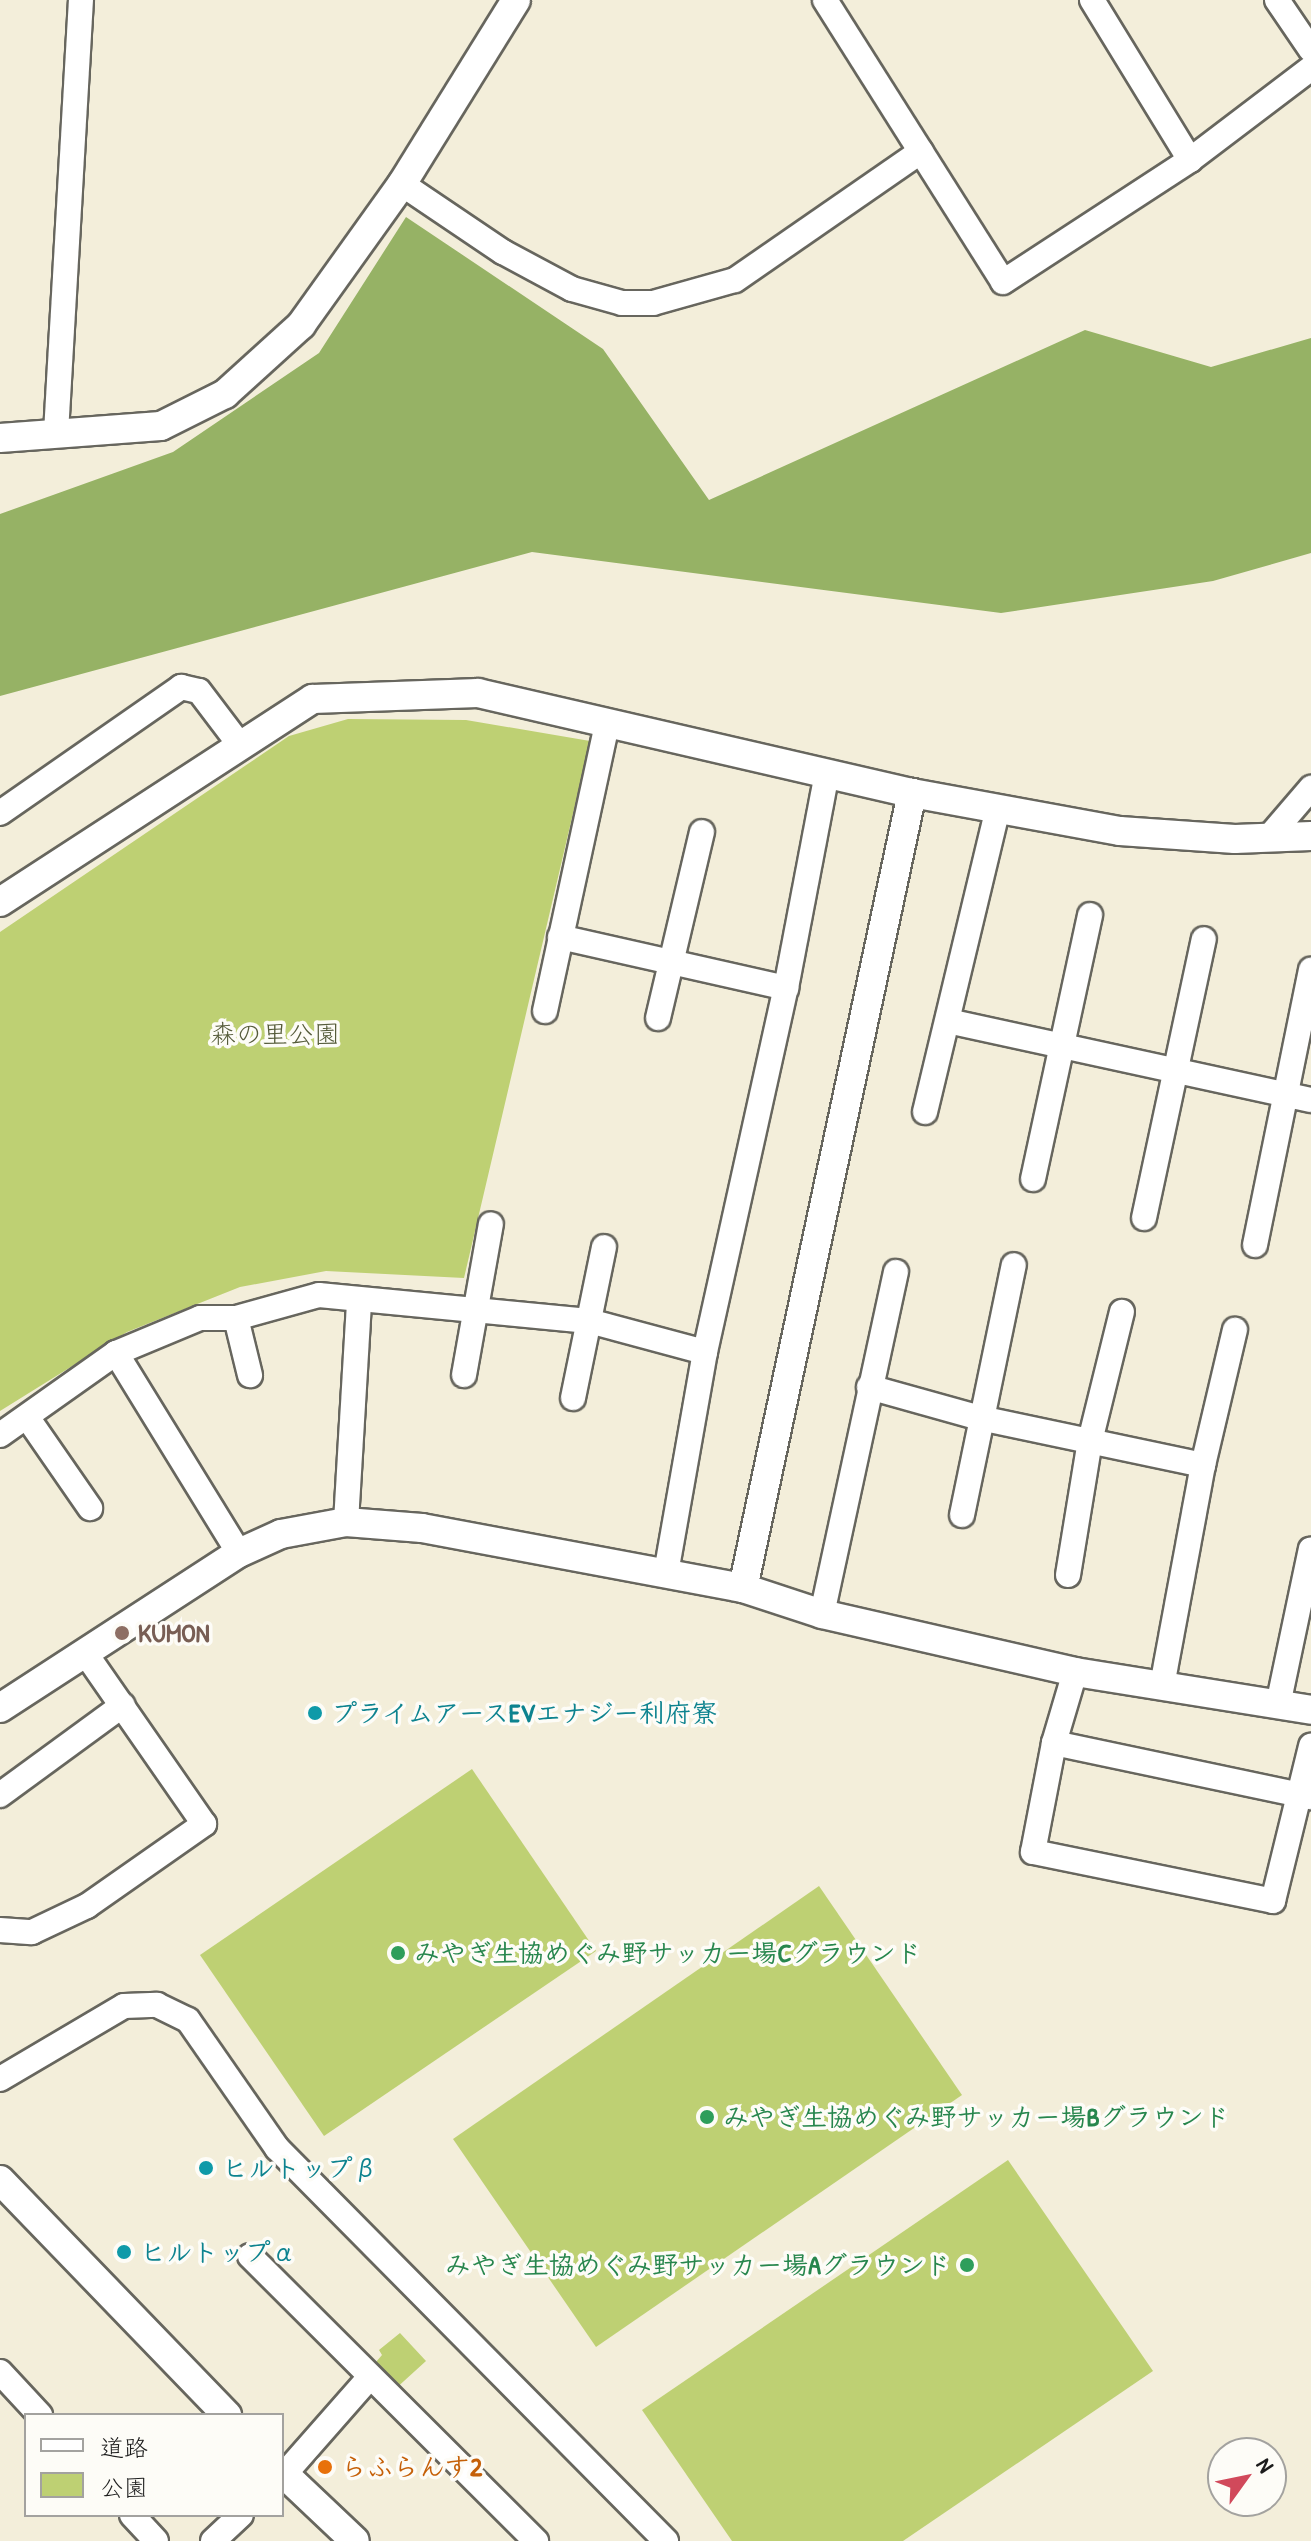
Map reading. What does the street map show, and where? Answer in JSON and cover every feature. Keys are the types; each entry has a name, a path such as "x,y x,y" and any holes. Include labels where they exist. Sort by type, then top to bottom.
{"street":[{"path":"56,433 81,0"},
{"path":"0,438 161,426 225,394 301,325 402,184 516,0"},
{"path":"825,0 1003,282 1190,160 1311,68"},
{"path":"1092,0 1190,160"},
{"path":"1277,0 1311,50"},
{"path":"402,184 503,252 572,289 622,303 653,303 735,280 921,151"},
{"path":"0,813 181,687 199,691 240,745"},
{"path":"0,902 313,699 376,693 478,693 912,793 997,811 1120,831 1311,836"},
{"path":"545,1011 607,725"},
{"path":"666,1573 705,1352 786,988 827,774"},
{"path":"1269,837 1311,788"},
{"path":"743,1588 912,793"},
{"path":"925,1112 997,811"},
{"path":"658,1018 702,832"},
{"path":"1033,1179 1090,915"},
{"path":"560,937 673,965 786,988"},
{"path":"1144,1218 1204,939"},
{"path":"1255,1245 1311,970"},
{"path":"948,1021 1311,1100"},
{"path":"464,1375 473,1307 491,1224"},
{"path":"573,1398 604,1247"},
{"path":"962,1515 1014,1265"},
{"path":"822,1614 896,1272"},
{"path":"0,1435 116,1353 200,1318 236,1318 319,1295 473,1307 589,1321 705,1352"},
{"path":"346,1522 359,1300"},
{"path":"1068,1575 1090,1441 1122,1312"},
{"path":"236,1318 250,1375"},
{"path":"1162,1686 1203,1465 1235,1330"},
{"path":"116,1353 239,1553"},
{"path":"869,1387 980,1418 1203,1465"},
{"path":"27,1417 90,1508"},
{"path":"0,1708 239,1553 281,1534 346,1522 422,1528 743,1588 822,1614 1075,1672 1311,1710"},
{"path":"1278,1705 1311,1549"},
{"path":"0,1930 32,1932 87,1906 204,1824 85,1653"},
{"path":"1075,1672 1054,1743 1033,1852 1273,1901 1304,1797 1311,1746"},
{"path":"0,1795 123,1705"},
{"path":"1054,1743 1304,1797"},
{"path":"0,2079 124,2006 157,2005 188,2020 277,2148 666,2541"},
{"path":"0,2180 225,2413"},
{"path":"250,2256 536,2541"},
{"path":"0,2372 38,2413"},
{"path":"284,2473 370,2377"},
{"path":"284,2475 355,2541"},
{"path":"134,2517 156,2541"},
{"path":"213,2541 239,2517"}],"green space":[{"path":"406,217 603,349 709,500 1085,330 1211,367 1311,338 1311,553 1213,581 1001,613 532,552 0,696 0,514 173,452 319,353"},
{"name":"森の里公園","path":"348,719 466,720 590,741 464,1278 326,1271 240,1287 127,1332 0,1411 0,932 289,736"},
{"name":"みやぎ生協めぐみ野サッカー場Cグラウンド","path":"472,1769 596,1951 324,2136 200,1955"},
{"name":"みやぎ生協めぐみ野サッカー場Bグラウンド","path":"819,1886 962,2095 596,2347 453,2139"},
{"name":"みやぎ生協めぐみ野サッカー場Aグラウンド","path":"1008,2160 1153,2371 903,2541 732,2541 642,2410"},
{"path":"400,2333 426,2361 393,2391 370,2369 382,2355 379,2350"}],"place":[{"name":"KUMON","path":"122,1633"},
{"name":"プライムアースEVエナジー利府寮","path":"315,1713"},
{"name":"みやぎ生協めぐみ野サッカー場Cグラウンド","path":"398,1953"},
{"name":"みやぎ生協めぐみ野サッカー場Bグラウンド","path":"707,2117"},
{"name":"ヒルトップβ","path":"206,2168"},
{"name":"ヒルトップα","path":"124,2252"},
{"name":"みやぎ生協めぐみ野サッカー場Aグラウンド","path":"967,2265"},
{"name":"らふらんす2","path":"325,2467"}]}
